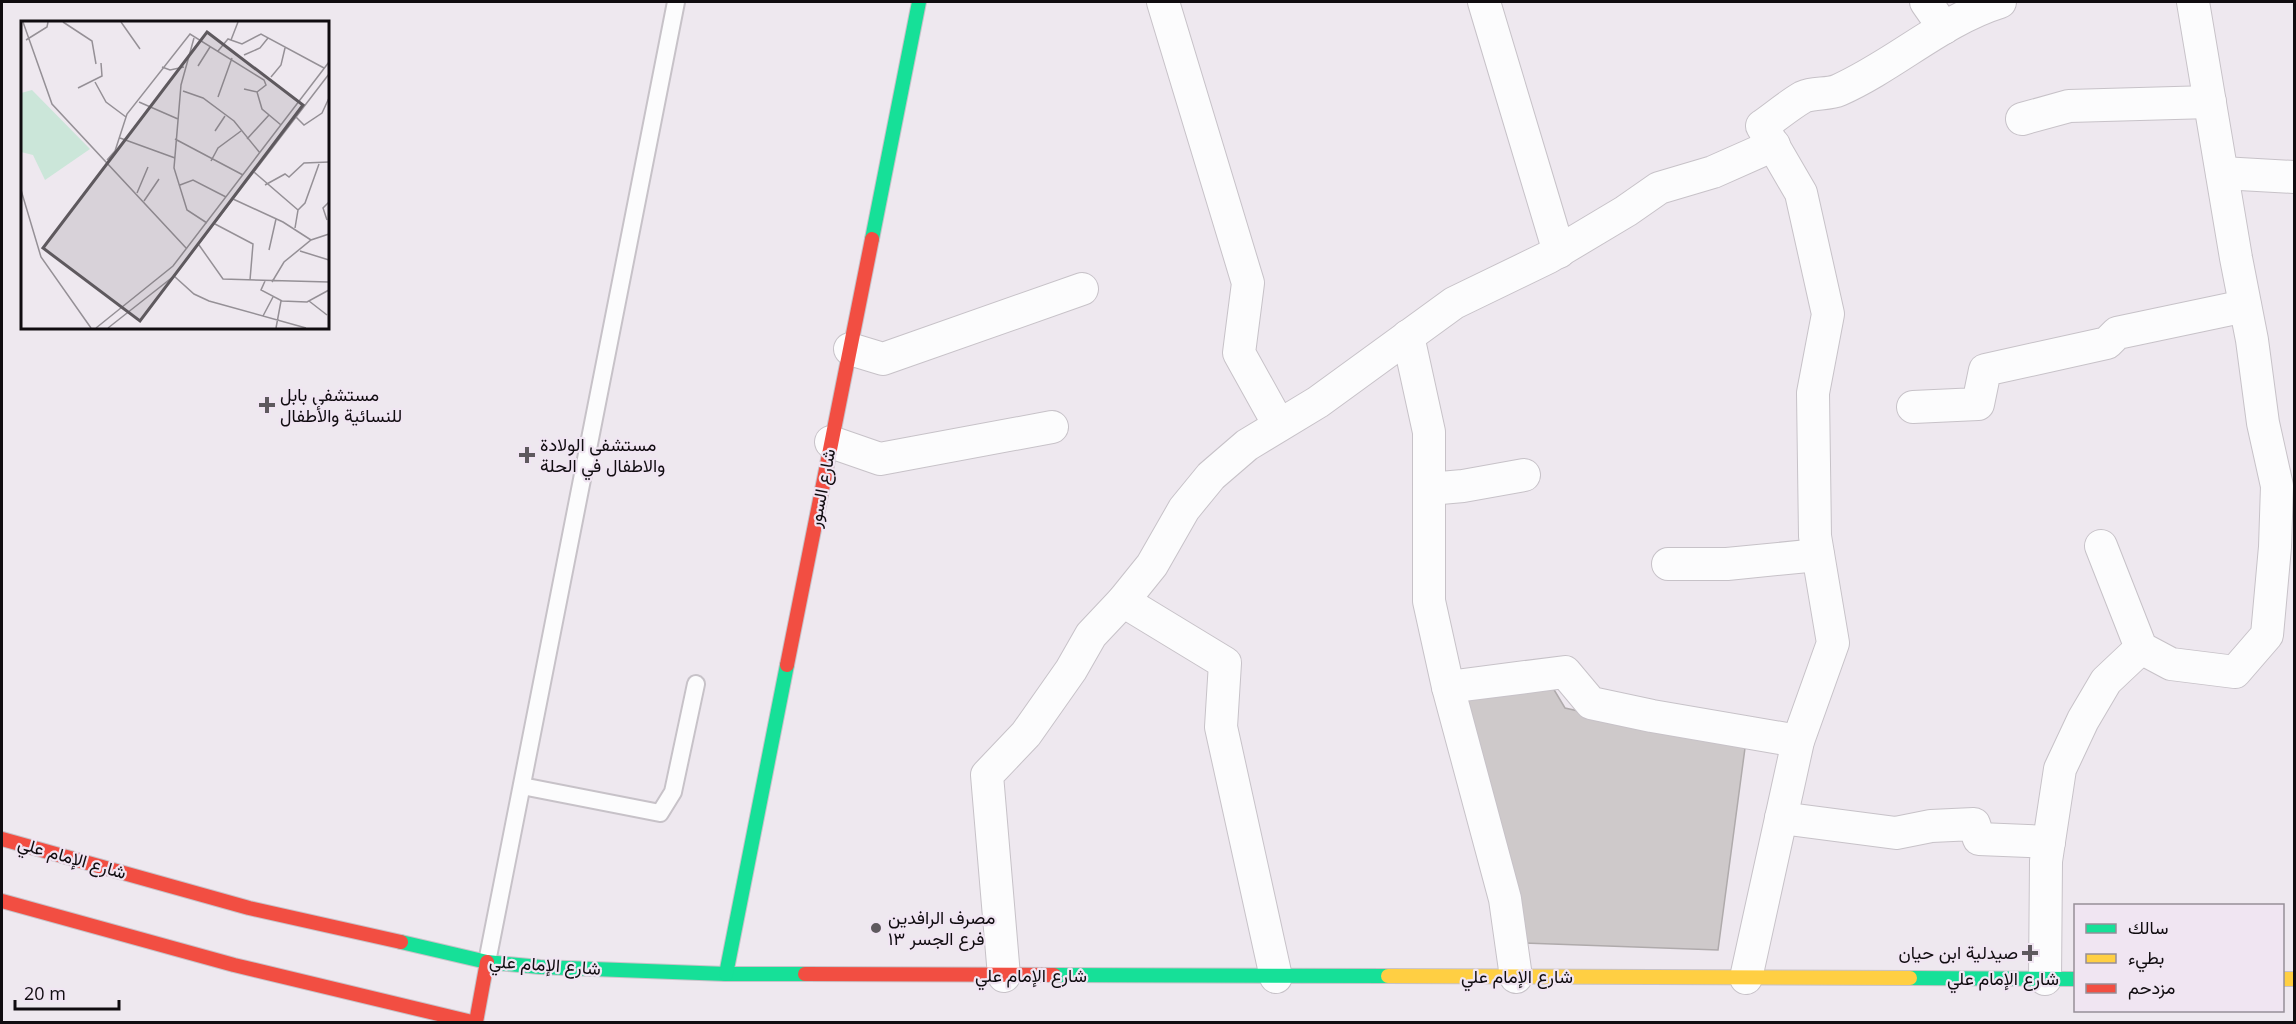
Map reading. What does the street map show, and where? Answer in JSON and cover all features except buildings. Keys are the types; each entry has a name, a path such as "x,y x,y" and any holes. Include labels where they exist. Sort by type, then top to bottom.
{"main road":[{"name":"شارع السور","path":"726,974 919,2"},
{"name":"شارع الإمام علي","path":"2,839 249,908 487,962 540,967 726,974 2074,979"},
{"path":"2,901 234,965 474,1023 487,962"}],"street":[{"path":"1163,2 1248,283 1239,353 1280,425"},
{"path":"1484,2 1558,252"},
{"path":"1926,2 1944,28"},
{"path":"1746,978 1798,741 1833,643 1815,536 1813,393 1828,314 1801,193 1762,126 1805,96 1837,92 1901,56 1944,28 1983,7 2001,2"},
{"path":"2102,546 2141,648 2171,664 2235,672 2267,635 2271,610 2277,486 2263,423 2246,306 2193,2"},
{"path":"2022,119 2069,106 2210,102"},
{"path":"1004,976 987,774 1026,734 1071,670 1091,635 1123,601 1152,564 1184,509 1211,476 1247,445 1318,402 1454,303 1558,252 1659,188 1713,172 1774,145"},
{"path":"2222,173 2295,177"},
{"path":"850,349 883,359 1082,289"},
{"path":"1913,407 1978,404 1985,370 2107,343 2116,333 2246,306"},
{"path":"1408,336 1429,432 1429,601 1448,687 1505,899 1516,977"},
{"path":"831,442 880,459 1052,427"},
{"path":"1429,489 1463,486 1524,475"},
{"path":"1668,564 1726,564 1818,555"},
{"path":"1123,601 1225,663 1221,727 1276,977"},
{"path":"2045,978 2046,861 2060,769 2083,720 2106,681 2141,648"},
{"path":"1448,687 1565,672 1592,703 1652,716 1798,741"},
{"path":"1781,818 1896,833 1931,826 1974,824 1979,839 2049,842"}],"lane":[{"path":"487,962 676,2"},
{"path":"522,786 660,813 673,792 696,684"}],"traffic: fast":[{"path":"872,239 919,2"},
{"path":"726,974 787,665"},
{"path":"401,942 487,962 540,967 726,974 805,974"},
{"path":"1054,975 1388,976"},
{"path":"1910,978 2074,979"}],"traffic: slow":[{"path":"1388,976 1910,978"},
{"path":"2284,979 2294,979"}],"traffic: jam":[{"path":"787,665 872,239"},
{"path":"2,839 249,908 401,942"},
{"path":"2,901 234,965 472,1022"},
{"path":"476,1022 487,962"},
{"path":"805,974 1054,975"}],"place":[{"name":"مستشفى بابل للنسائية والأطفال","path":"267,405"},
{"name":"مستشفى الولادة والاطفال في الحلة","path":"527,455"},
{"name":"مصرف الرافدين فرع الجسر ١٣","path":"876,928"},
{"name":"صيدلية ابن حيان","path":"2030,953"}]}
